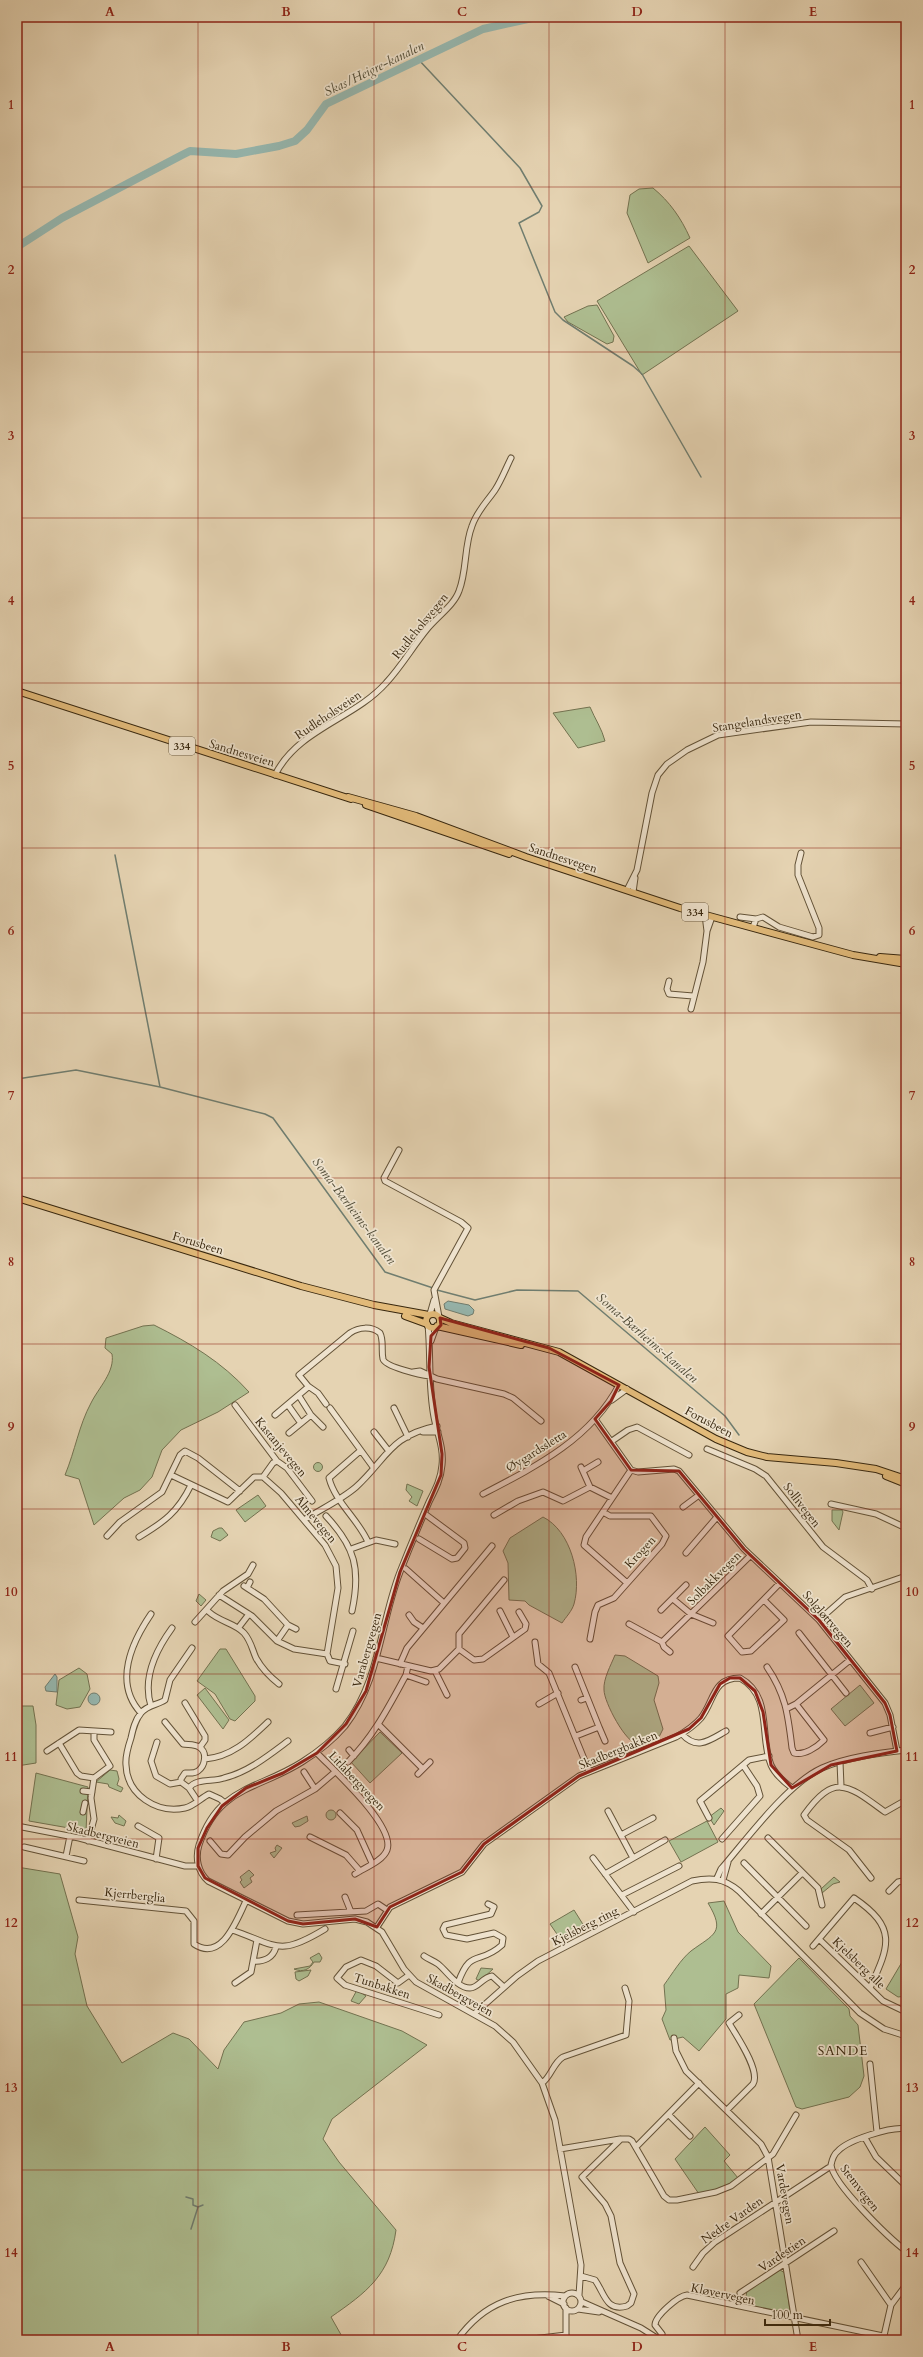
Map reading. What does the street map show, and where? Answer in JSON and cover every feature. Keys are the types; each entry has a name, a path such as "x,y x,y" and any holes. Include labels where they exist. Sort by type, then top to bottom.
{"main road":[{"name":"Sandnesveien","path":"17,691 275,775 416,816"},
{"name":"Sandnesveien","path":"348,797 361,804 508,854 526,858"},
{"name":"Sandnesvegen","path":"416,816 526,858 706,915 867,958 906,964"},
{"name":"Sandnesvegen","path":"867,958 891,957 906,959"},
{"name":"Forusbeen","path":"17,1198 301,1286 374,1305 439,1317 451,1323 549,1348 627,1389 716,1439 748,1452 767,1457 876,1469 906,1479"},
{"name":"Forusbeen","path":"374,1305 436,1327 567,1357"},
{"path":"427,1324 430,1315"},
{"path":"436,1327 439,1317"},
{"name":"Forusbeen","path":"854,1466 906,1484"}],"street":[{"name":"Rudleholsvegen","path":"394,674 429,627 460,591 471,527 479,510 495,490 511,458"},
{"name":"Rudleholsveien","path":"275,775 284,761 301,744 318,731 364,703 394,674"},
{"name":"Stangelandsvegen","path":"630,891 635,878 658,775 666,764 687,750 718,735 812,722 906,724"},
{"path":"740,917 756,919 763,917 779,927 813,937 819,935 819,928 798,875 798,865 801,853"},
{"path":"691,1009 703,962 707,931 706,915"},
{"path":"707,931 712,916"},
{"path":"753,927 756,919"},
{"path":"669,981 667,989 669,994 694,996"},
{"path":"399,1150 384,1178 385,1181 461,1222 468,1228 436,1284 430,1315"},
{"path":"434,1299 439,1317"},
{"name":"Varabergvegen","path":"198,1864 197,1855 201,1838 224,1805 246,1788 284,1773 317,1753 339,1732 356,1709 366,1691 395,1585 434,1493 442,1464 430,1376 427,1324"},
{"path":"429,1350 431,1336 436,1327"},
{"path":"326,1404 308,1386 299,1374 350,1333 361,1328 376,1330 380,1333 383,1359 387,1364 420,1375 430,1376 504,1394 513,1398 541,1421"},
{"name":"Øygardssletta","path":"483,1494 565,1447 611,1400 619,1385"},
{"path":"275,1415 299,1396 308,1386"},
{"name":"Øygardssletta","path":"611,1400 627,1389"},
{"path":"299,1396 311,1415 323,1427"},
{"name":"Kastanjevegen","path":"235,1405 277,1461 287,1468 312,1501"},
{"path":"288,1405 300,1422"},
{"path":"330,1408 373,1467"},
{"path":"394,1408 408,1436"},
{"path":"289,1433 300,1422 311,1415"},
{"path":"595,1418 631,1470 586,1537 584,1545 626,1582"},
{"path":"304,1520 339,1499 357,1486 388,1450 408,1436 437,1426"},
{"path":"612,1441 628,1430 637,1427 689,1455"},
{"path":"374,1432 388,1450"},
{"path":"420,1432 438,1432"},
{"name":"Sollivegen","path":"707,1449 766,1476 823,1547 867,1580 872,1589"},
{"path":"107,1536 120,1522 158,1495 171,1476 180,1455 187,1451 240,1491"},
{"path":"360,1451 329,1478 339,1499 363,1530 368,1542"},
{"path":"171,1476 225,1502 230,1501 254,1477 264,1477 273,1463 277,1461"},
{"path":"598,1462 582,1469 590,1487 612,1498"},
{"name":"Solgløttvegen","path":"631,1470 638,1472 676,1470 750,1556 819,1620 885,1703 893,1727 897,1751"},
{"name":"Almevegen","path":"264,1477 281,1493 330,1551 337,1573 338,1588 327,1654"},
{"path":"139,1537 173,1514 182,1503 192,1485"},
{"path":"494,1515 518,1501 543,1492 563,1500 590,1487"},
{"path":"683,1507 699,1495"},
{"path":"832,1504 876,1514 906,1528"},
{"name":"Krogen","path":"590,1639 596,1608 614,1598 626,1582 662,1544 666,1536 651,1516 610,1516 603,1512"},
{"path":"419,1539 452,1559 457,1558 465,1548 464,1544 425,1514"},
{"path":"686,1553 715,1515"},
{"path":"326,1516 346,1540 351,1549 357,1584 352,1611"},
{"path":"351,1549 368,1542 380,1540 394,1544"},
{"path":"400,1664 407,1648 492,1546"},
{"name":"Solbakkvegen","path":"662,1642 750,1556"},
{"path":"195,1622 219,1595 248,1574 253,1565"},
{"path":"406,1569 444,1603"},
{"path":"819,1620 842,1599 906,1576"},
{"path":"435,1671 459,1649 459,1634 504,1580"},
{"path":"250,1582 245,1587 264,1599 288,1625 296,1629"},
{"path":"764,1600 784,1620 751,1651 742,1652 728,1636 780,1583"},
{"path":"661,1610 673,1600 686,1585"},
{"path":"219,1595 249,1614 277,1641 294,1649 327,1654 330,1660 345,1664"},
{"path":"673,1600 691,1614"},
{"path":"500,1610 513,1637"},
{"path":"209,1612 222,1621 238,1627 251,1642 261,1666 279,1684"},
{"path":"459,1649 477,1660 483,1659 526,1627 519,1612"},
{"path":"141,1713 132,1702 129,1694 127,1668 128,1660 140,1631 151,1614"},
{"path":"238,1627 249,1614"},
{"name":"Solbakkvegen","path":"691,1614 712,1623"},
{"path":"409,1615 414,1622 423,1628"},
{"path":"629,1624 662,1642 670,1652"},
{"path":"277,1641 288,1625"},
{"path":"151,1706 149,1688 153,1658 172,1628"},
{"path":"336,1689 345,1664 353,1631"},
{"path":"799,1633 846,1693"},
{"path":"535,1642 538,1664 550,1673 589,1771"},
{"path":"192,1648 170,1680 166,1700 151,1706 141,1713 134,1726 126,1754 126,1771 133,1787 145,1800 164,1808 186,1808 209,1794 213,1795 224,1805"},
{"path":"376,1658 435,1671"},
{"path":"788,1708 796,1704 850,1660"},
{"path":"348,1762 379,1725 406,1675 408,1666"},
{"path":"575,1667 605,1741"},
{"path":"767,1667 777,1682 788,1708 793,1752 799,1754 809,1751 824,1740 796,1704"},
{"path":"435,1671 448,1695"},
{"path":"406,1675 426,1682"},
{"name":"Skadbergbakken","path":"377,1927 387,1910 401,1900 458,1874 484,1844 579,1776 682,1734 701,1718 720,1684 730,1678 740,1678 755,1691 762,1706 769,1756 774,1770 792,1788"},
{"path":"539,1704 558,1692"},
{"path":"581,1700 587,1698"},
{"path":"186,1704 205,1736 205,1740 200,1747"},
{"path":"166,1722 183,1744 200,1747 204,1752 205,1759 198,1771 183,1775 181,1782"},
{"path":"205,1759 218,1757 236,1750 268,1722"},
{"path":"379,1725 423,1769"},
{"path":"576,1736 599,1727"},
{"path":"870,1733 893,1727"},
{"path":"47,1751 79,1730 111,1732"},
{"path":"88,1841 94,1819 92,1792 94,1778 110,1766 94,1740 94,1731"},
{"path":"682,1734 691,1743 696,1744 709,1741 726,1731"},
{"path":"189,1788 196,1782 219,1780 243,1771 260,1762 288,1741"},
{"path":"157,1742 151,1762 156,1776 170,1784 181,1782 189,1788 197,1800"},
{"path":"58,1743 79,1774 94,1778"},
{"path":"349,1750 354,1756"},
{"path":"717,1878 721,1869 792,1788 815,1772 840,1762 906,1750"},
{"name":"Litlabergvegen","path":"310,1837 346,1855 357,1872 372,1863 387,1851 387,1840 378,1818 317,1753"},
{"path":"709,1818 700,1801 749,1760 769,1756"},
{"path":"418,1774 430,1762"},
{"path":"840,1762 841,1786"},
{"path":"722,1839 760,1796 757,1786 743,1764"},
{"path":"304,1772 315,1789"},
{"path":"210,1841 221,1854 228,1855 245,1837 276,1812 315,1789 335,1772"},
{"path":"871,1878 849,1850 802,1819 816,1799 828,1790 841,1786 855,1791 885,1812 906,1800"},
{"path":"83,1791 92,1792"},
{"path":"83,1812 85,1803"},
{"path":"608,1811 633,1858"},
{"path":"340,1812 357,1830 372,1863"},
{"path":"621,1835 653,1818"},
{"name":"Skadbergveien","path":"17,1826 70,1836 185,1866 198,1864"},
{"path":"138,1826 159,1838 156,1859"},
{"path":"66,1856 70,1836"},
{"path":"768,1838 818,1888 822,1904"},
{"path":"605,1874 665,1840"},
{"path":"24,1848 84,1861"},
{"path":"593,1858 634,1912"},
{"path":"723,1880 728,1862"},
{"path":"744,1863 806,1926"},
{"path":"198,1864 208,1881 278,1918 295,1923 355,1920 368,1922 377,1927"},
{"path":"622,1895 678,1866"},
{"path":"761,1914 802,1873"},
{"name":"Kjelsberg ring","path":"474,2014 504,1987 538,1961 692,1881 717,1878 723,1880 739,1891 860,2013 884,2029 906,2036"},
{"path":"889,1891 898,1882 903,1882 906,1885"},
{"path":"345,1897 351,1912"},
{"path":"813,1946 854,1898 876,1915 886,1936 886,1954 870,1988"},
{"name":"Kjerrberglia","path":"79,1900 176,1909 188,1913 195,1924 193,1942 198,1947 210,1948 221,1944 232,1930"},
{"path":"246,1901 232,1930 276,1947 300,1944 325,1930"},
{"path":"298,1915 370,1911 378,1904 387,1910"},
{"path":"458,1983 463,1968 470,1960 488,1955 502,1945 504,1940 502,1936 494,1933 467,1939 453,1937 444,1934 443,1929 445,1925 491,1914 494,1907 488,1904"},
{"name":"Skadbergveien","path":"377,1927 388,1940 409,1975 432,1992 495,2026 508,2037 542,2083 553,2109 581,2265 581,2276 579,2283"},
{"name":"Kjelsberg alle","path":"819,1939 883,2001 906,2012"},
{"path":"235,1983 250,1973 257,1940"},
{"path":"253,1960 267,1959 274,1954 276,1947"},
{"path":"424,1956 439,1964 458,1983 471,1988 485,1978 493,1976 504,1987"},
{"name":"Tunbakken","path":"409,1975 398,1983 376,1966 361,1960 346,1966 337,1978 346,1985 439,2015"},
{"path":"542,2083 546,2080 555,2064 563,2057 626,2035 629,2001 625,1988"},
{"path":"727,2110 753,2084 755,2079 749,2059 729,2022 739,2016"},
{"name":"Vardevegen","path":"674,2038 676,2051 685,2069 761,2144 768,2157 777,2201 798,2340"},
{"path":"870,2064 877,2132"},
{"path":"636,2147 699,2083"},
{"path":"669,2115 690,2136"},
{"path":"560,2149 629,2139 636,2147 659,2190 669,2200 723,2191 776,2150 796,2115"},
{"name":"Stemvegen","path":"906,2129 892,2128 877,2132 838,2151 832,2163 833,2174 886,2236 906,2251"},
{"path":"865,2138 876,2157 906,2186"},
{"path":"581,2276 595,2280 608,2304 613,2306 627,2306 633,2299 634,2294 619,2259 611,2216 605,2204 582,2177 621,2139"},
{"name":"Nedre Varden","path":"693,2267 712,2245 828,2168"},
{"name":"Vardestien","path":"740,2293 834,2231"},
{"path":"861,2262 891,2306"},
{"path":"457,2340 475,2318 496,2304 524,2296 565,2296 571,2293 579,2283"},
{"path":"579,2283 579,2295 582,2302 602,2312 642,2328 660,2340"},
{"path":"883,2338 891,2306 906,2285"},
{"path":"571,2293 579,2295"},
{"path":"547,2295 572,2311"},
{"path":"524,2340 567,2338 565,2296"},
{"name":"Kløvervegen","path":"662,2334 655,2325 656,2319 681,2296 687,2296 883,2338"},
{"path":"578,2309 582,2302"},
{"path":"566,2322 572,2311 578,2309 602,2312"}],"highlighted area":[{"path":"440,1318 549,1348 619,1385 611,1401 595,1419 631,1470 679,1471 744,1549 819,1620 885,1703 890,1715 897,1751 831,1765 792,1788 771,1765 763,1712 755,1691 740,1678 730,1678 720,1684 701,1718 689,1729 579,1776 484,1844 462,1872 390,1907 377,1927 355,1919 303,1924 288,1921 205,1878 198,1866 198,1848 207,1828 222,1806 246,1788 283,1773 317,1753 346,1724 366,1691 400,1572 441,1475 442,1454 429,1367 431,1336 441,1325"}],"green space":[{"path":"653,188 665,199 674,211 690,238 648,263 627,213 630,195 639,189"},
{"path":"689,246 738,311 642,375 597,301"},
{"path":"597,305 614,336 613,342 607,344 568,322 564,317 588,306"},
{"path":"590,707 605,741 578,748 553,713"},
{"path":"154,1325 217,1362 249,1392 218,1412 181,1430 162,1450 152,1477 140,1490 124,1498 94,1525 79,1479 65,1475 87,1411 106,1379 111,1367 112,1354 105,1348 106,1338 143,1326"},
{"path":"316,1463 320,1463 322,1467 320,1471 316,1471 314,1469 314,1465"},
{"path":"407,1484 423,1491 417,1506 409,1501 412,1497 406,1490"},
{"path":"258,1495 266,1506 245,1522 236,1510"},
{"path":"832,1510 842,1510 843,1512 839,1530 832,1521"},
{"path":"543,1517 553,1524 561,1533 572,1555 575,1568 576,1593 574,1604 562,1623 529,1605 525,1601 509,1600 508,1563 503,1551 510,1538"},
{"path":"222,1528 228,1535 220,1541 211,1537 213,1531"},
{"path":"199,1594 206,1600 201,1606 196,1601"},
{"path":"220,1649 226,1649 255,1696 255,1701 235,1721 230,1719 215,1694 197,1681"},
{"path":"615,1655 625,1656 658,1676 659,1683 654,1700 663,1729 659,1737 651,1741 638,1744 633,1742 616,1722 608,1704 604,1686"},
{"path":"79,1668 87,1674 90,1689 80,1707 67,1709 56,1705 59,1680"},
{"path":"860,1685 874,1703 845,1726 831,1709"},
{"path":"205,1688 229,1720 223,1729 197,1695"},
{"path":"17,1706 33,1706 36,1725 36,1763 17,1766"},
{"path":"380,1732 402,1753 370,1783 351,1762"},
{"path":"110,1770 117,1771 119,1779 117,1785 123,1788 121,1792 109,1787 108,1784 96,1782"},
{"path":"36,1773 88,1787 86,1831 29,1821"},
{"path":"721,1808 724,1811 714,1825 709,1817"},
{"path":"329,1810 333,1810 335,1811 335,1819 329,1820 326,1817 326,1813"},
{"path":"119,1815 126,1821 124,1826 115,1823 111,1817 118,1818"},
{"path":"307,1816 308,1821 300,1826 295,1827 292,1823"},
{"path":"707,1821 718,1842 681,1862 669,1841"},
{"path":"277,1845 282,1848 274,1858 270,1853 276,1851 275,1848"},
{"path":"17,1867 60,1874 78,1937 75,1954 87,2006 122,2063 173,2033 189,2039 218,2069 224,2050 244,2022 281,2013 299,2004 319,2002 402,2031 427,2045 332,2119 323,2139 339,2162 396,2230 393,2246 388,2259 375,2281 356,2299 331,2317 344,2340 17,2340"},
{"path":"249,1870 254,1875 250,1878 252,1882 244,1888 240,1882 242,1880 240,1877"},
{"path":"834,1877 840,1882 833,1884 822,1893 821,1889"},
{"path":"724,1901 738,1932 771,1966 769,1978 739,1975 738,1988 726,1994 726,2019 699,2051 683,2037 670,2040 662,2019 666,2010 664,1985 687,1954 706,1941 715,1932 717,1927 716,1921 708,1903"},
{"path":"574,1910 584,1926 559,1937 550,1924"},
{"path":"319,1953 322,1958 320,1962 314,1962 310,1967 300,1971 294,1969 310,1966 313,1962 310,1958"},
{"path":"905,1957 906,1996 898,1997 886,1989"},
{"path":"799,1958 849,2009 850,2016 858,2025 864,2076 860,2087 849,2097 802,2109 796,2107 754,2004"},
{"path":"481,1968 493,1969 480,1981 476,1979"},
{"path":"311,1970 308,1976 299,1981 296,1979 295,1972"},
{"path":"357,1990 366,1996 359,2004 351,2001"},
{"path":"705,2127 730,2155 724,2161 738,2178 721,2189 699,2194 675,2159"},
{"path":"780,2270 785,2273 790,2312 776,2312 749,2305 739,2305 739,2298 746,2297 747,2290"}],"water":[{"path":"448,1301 469,1305 474,1310 473,1314 468,1316 445,1309 444,1304"},
{"path":"55,1674 57,1677 57,1692 46,1691 45,1687"},
{"path":"92,1693 96,1693 100,1699 96,1705 92,1705 88,1701 88,1697"}],"waterway":[{"name":"Skas/Heigre-kanalen","path":"17,247 62,218 190,151 236,154 279,146 295,141 307,130 326,104 483,29 537,17"},
{"path":"418,59 520,168 542,206 539,212 519,223 555,312 563,320 633,366 642,374 701,477"},
{"path":"115,855 160,1087"},
{"name":"Soma-Bærheims-kanalen","path":"17,1079 76,1070 160,1087 265,1114 273,1118 385,1272 433,1288"},
{"name":"Soma-Bærheims-kanalen","path":"437,1290 475,1300 517,1290 578,1291 725,1416 739,1435"},
{"path":"186,2197 193,2199 193,2205 198,2207"},
{"path":"191,2229 198,2207 203,2205"}],"district":[{"name":"SANDE","path":"843,2051"}]}
